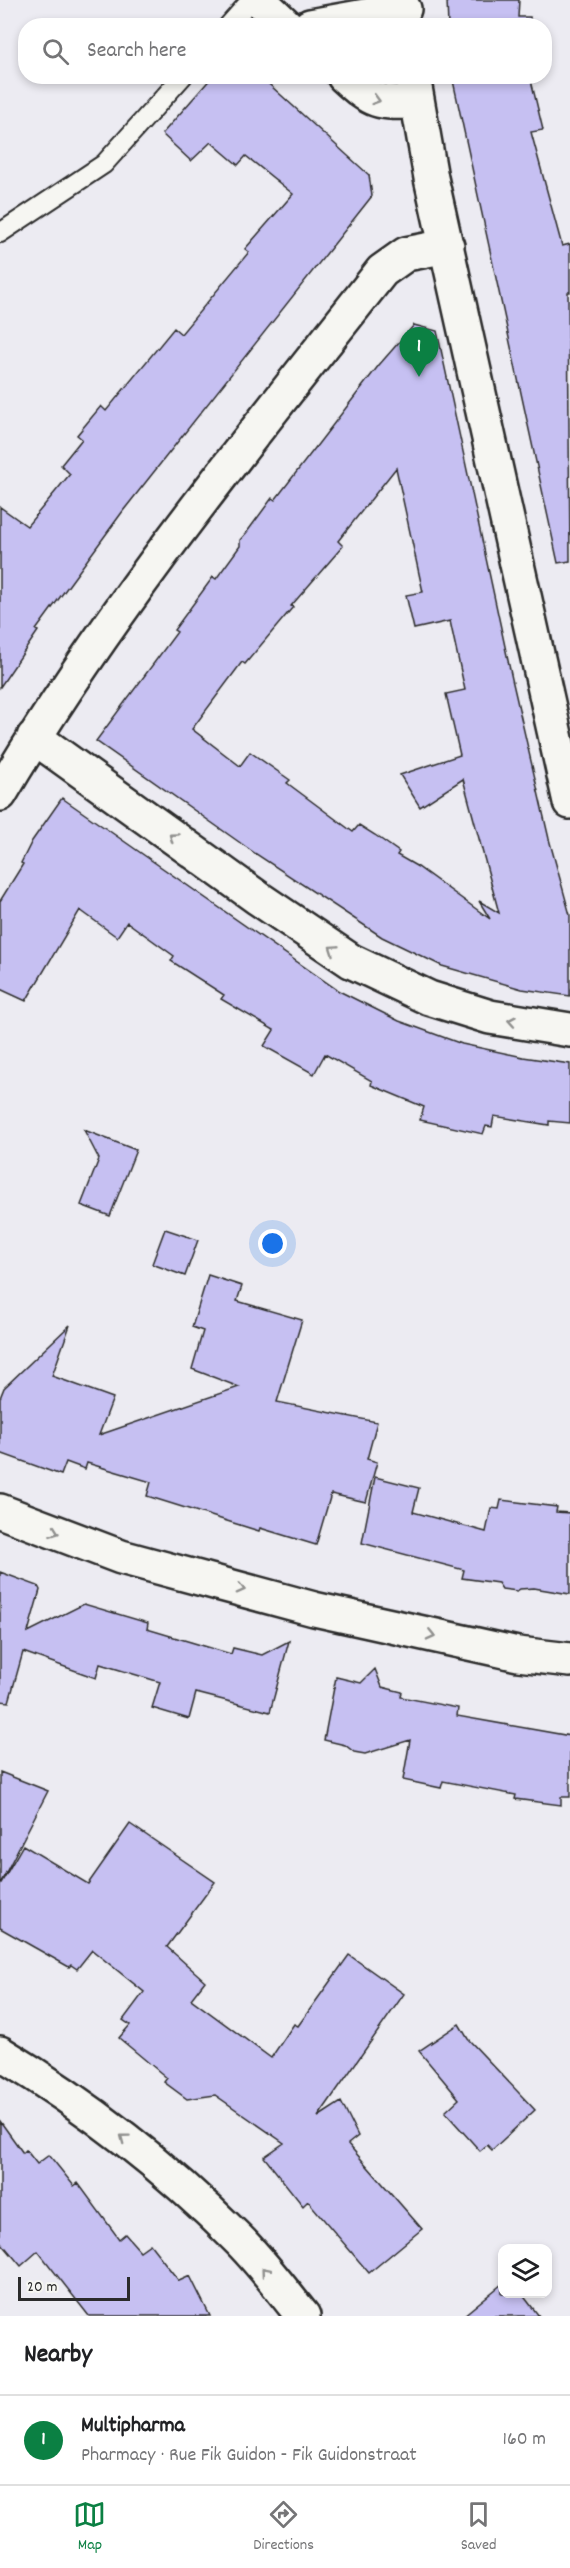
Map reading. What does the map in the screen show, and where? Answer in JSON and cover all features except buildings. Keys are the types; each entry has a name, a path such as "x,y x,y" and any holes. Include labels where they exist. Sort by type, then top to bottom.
{"street":[{"path":"259,0 278,18"},
{"path":"361,18 405,11"},
{"path":"353,84 367,97 385,103 415,89 447,246 569,788"},
{"path":"0,794 34,737 118,612 382,271 406,254 447,246"},
{"path":"34,737 258,898 351,961 429,998 490,1017 570,1030"},
{"path":"0,1511 121,1557 314,1609 518,1654 570,1660"},
{"path":"0,2053 55,2086 144,2153 236,2237 303,2316"}],"lane":[{"path":"235,18 251,0"},
{"path":"0,233 104,164 176,84"}],"place":[{"name":"Multipharma","path":"419,377"}]}
